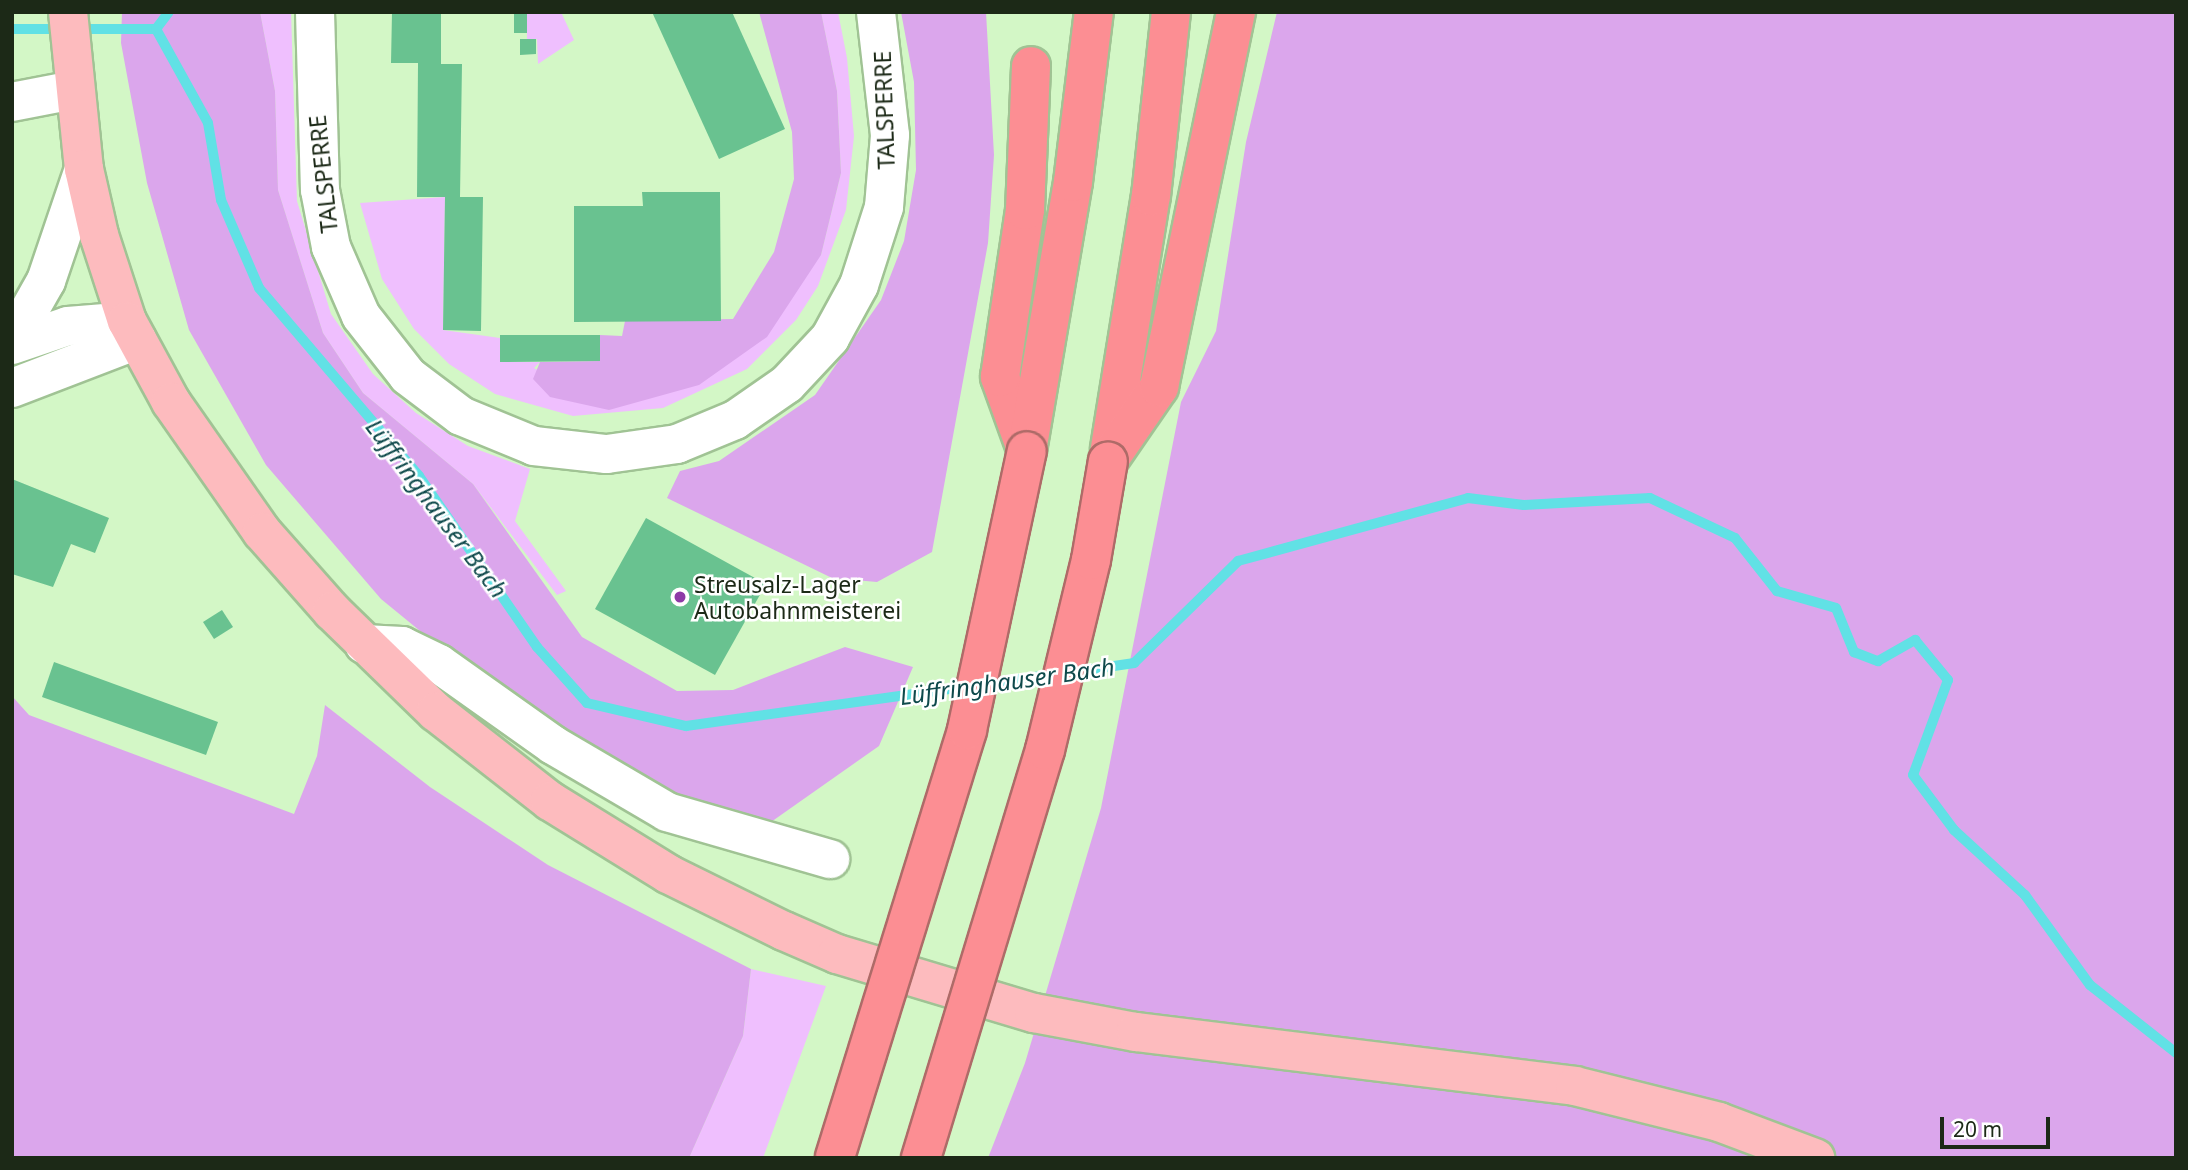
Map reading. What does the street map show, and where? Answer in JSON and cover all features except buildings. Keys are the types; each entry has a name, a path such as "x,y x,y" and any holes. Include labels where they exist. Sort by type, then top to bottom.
{"highway":[{"path":"835,1157 967,730 1027,451 1073,182 1094,12"},
{"path":"921,1158 1045,750 1108,461 1149,209 1171,12"},
{"path":"1108,461 1159,387 1236,12"},
{"path":"1027,451 1000,377 1025,211 1031,66"}],"main road":[{"path":"68,12 84,170 132,331 198,444 262,532 364,644 436,712 550,801 668,874 837,954 1034,1013 1136,1032 1525,1077 1624,1096 1815,1158"}],"street":[{"name":"TALSPERRE","path":"315,12 320,190 331,247 361,316 408,376 461,416 534,446 607,454 677,444 735,420 787,384 830,338 859,285 884,207 890,135 876,12"},
{"path":"12,102 74,90"},
{"path":"12,343 46,281 84,170"},
{"path":"12,343 68,326 132,331"},
{"path":"12,388 132,331"},
{"path":"364,644 402,646 439,664 553,746 667,812 830,859"}],"shaded area":[{"path":"122,12 260,12 275,91 278,190 323,333 363,393 473,484 582,637 677,691 733,690 845,647 913,667 879,746 771,822 685,804 463,666 381,599 266,465 189,330 147,183 121,43"},
{"path":"260,12 291,12 297,201 331,314 373,374 416,413 468,446 530,469 515,521 566,591 557,595 473,484 363,393 323,333 278,190 275,91"},
{"path":"527,12 561,12 574,40 538,64 537,39 527,39"},
{"path":"759,12 821,12 837,91 841,173 821,255 767,337 699,385 609,410 550,397 533,379 540,362 600,361 600,335 622,336 625,321 733,319 774,252 794,179 792,132"},
{"path":"821,12 838,12 847,58 854,136 846,210 818,286 796,320 747,369 663,408 573,416 495,394 449,364 414,329 382,279 360,203 445,197 443,330 500,338 500,362 540,362 534,368 609,410 821,255 841,173 837,91"},
{"path":"901,12 986,12 994,155 988,243 932,552 877,582 832,578 667,498 680,471 719,461 815,395 881,300 904,241 916,170 914,82"},
{"path":"1277,12 2176,12 2176,1158 988,1158 1025,1063 1101,808 1181,402 1216,331 1246,142"},
{"path":"12,696 29,715 294,814 317,756 325,705 430,787 548,865 751,969 743,1036 689,1158 12,1158"},
{"path":"751,969 826,986 763,1158 689,1158 743,1036"}],"waterway":[{"path":"12,29 156,29 169,12"},
{"name":"Lüffringhauser Bach","path":"156,29 208,123 221,200 259,288 419,476 537,647 587,703 686,726 1057,674"},
{"name":"Lüffringhauser Bach","path":"1073,672 1134,663 1238,561 1468,498 1524,505 1650,498 1735,538 1777,591 1836,608 1854,652 1878,661 1915,640 1948,680 1913,775 1954,830 2025,895 2090,985 2176,1053"}],"place":[{"name":"Streusalz-Lager Autobahnmeisterei","path":"680,597"}]}
